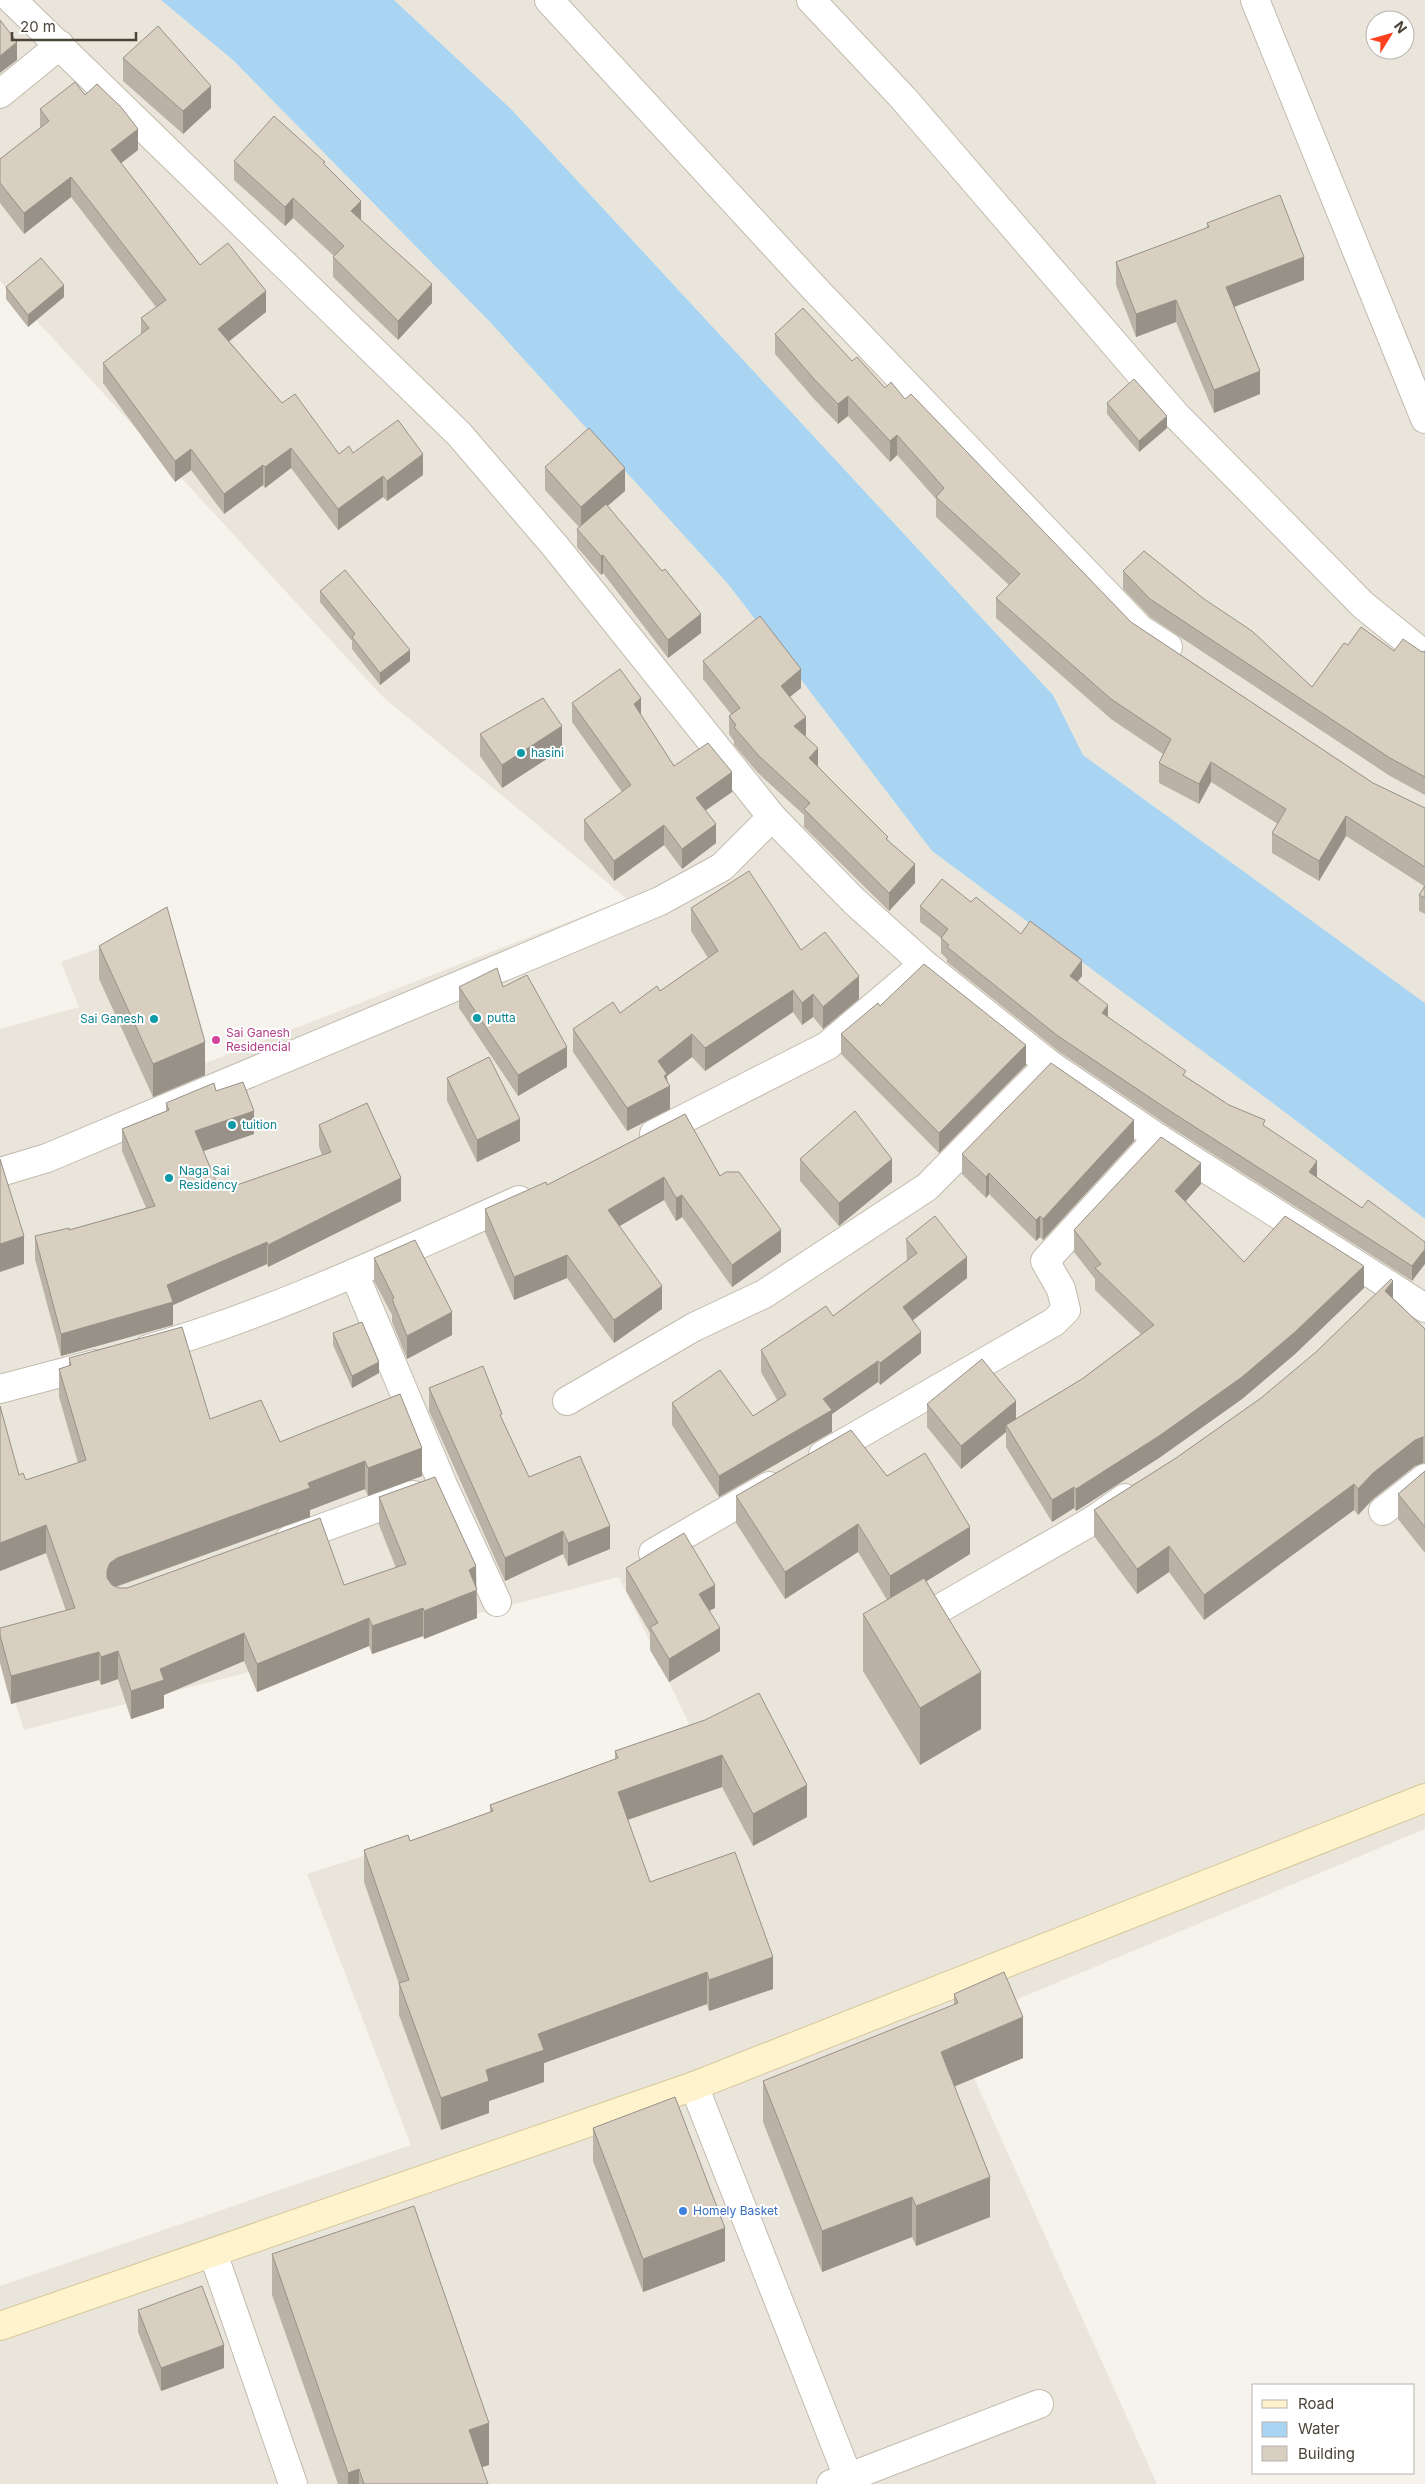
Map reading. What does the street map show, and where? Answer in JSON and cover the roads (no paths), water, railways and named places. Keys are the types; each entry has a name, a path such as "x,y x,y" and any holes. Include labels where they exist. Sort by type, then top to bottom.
{"street":[{"path":"12,0 459,434 556,546 772,817 854,900 924,964 1049,1064 1158,1138 1425,1308"},
{"path":"550,0 815,289 1133,622 1188,661"},
{"path":"811,0 910,107 1174,413 1363,605 1425,655"},
{"path":"1255,0 1425,419"},
{"path":"0,94 60,45"},
{"path":"0,1172 47,1158 660,901 722,867 772,817"},
{"path":"631,1146 827,1046 924,964"},
{"path":"567,1401 694,1327 764,1294 927,1187 1049,1064"},
{"path":"654,1552 1054,1322 1066,1310 1061,1289 1046,1261 1158,1138"},
{"path":"0,1389 208,1331 354,1273 542,1190"},
{"path":"354,1273 443,1484 497,1602"},
{"path":"1370,1304 1390,1284"},
{"path":"1383,1511 1425,1478"},
{"path":"902,1630 1092,1521 1149,1482"},
{"path":"269,1548 443,1484"},
{"path":"0,2326 213,2254 694,2086 1425,1798"},
{"path":"694,2086 840,2481 1039,2404"},
{"path":"213,2254 294,2484"}],"water":[{"path":"161,0 394,0 511,109 1053,695 1083,755 1425,1003 1425,1219 1282,1110 932,851 728,584 489,321 234,61"}],"place":[{"name":"hasini","path":"521,753"},
{"name":"putta","path":"477,1018"},
{"name":"Sai Ganesh","path":"154,1019"},
{"name":"Sai Ganesh Residencial","path":"216,1040"},
{"name":"tuition","path":"232,1125"},
{"name":"Naga Sai Residency","path":"169,1178"},
{"name":"Homely Basket","path":"683,2211"}]}
